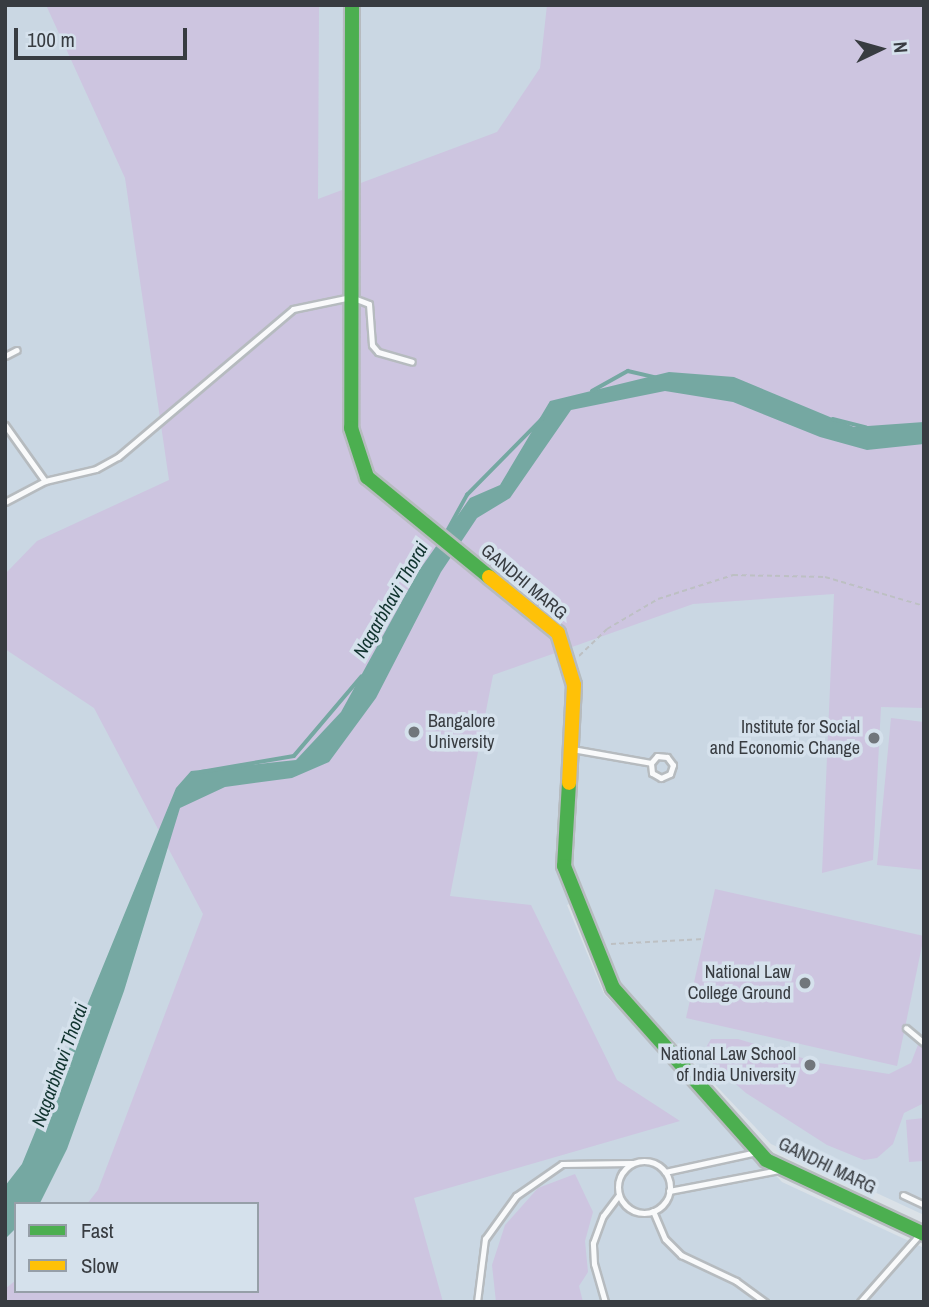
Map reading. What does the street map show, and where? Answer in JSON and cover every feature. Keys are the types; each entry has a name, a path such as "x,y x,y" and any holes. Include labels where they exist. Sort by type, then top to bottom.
{"main road":[{"name":"GANDHI MARG","path":"352,5 351,428 367,477 558,633 574,685 564,866 613,988 759,1151 786,1169 922,1233"}],"lane":[{"path":"5,502 45,481 96,470 118,457 293,309 352,297 369,304 372,345 378,352 412,362"},
{"path":"5,356 17,350"},
{"path":"5,425 45,481"},
{"path":"572,749 651,763"},
{"path":"657,756 667,757 673,765 670,774 661,778 652,773 651,763 657,756"},
{"path":"906,1028 924,1044"},
{"path":"665,1172 759,1151"},
{"path":"477,1302 485,1239 516,1196 562,1164 652,1162 665,1172 669,1191 661,1206 653,1211 630,1209 620,1195 619,1179 632,1163"},
{"path":"669,1191 786,1169"},
{"path":"605,1302 594,1264 593,1243 603,1216 620,1195"},
{"path":"902,1195 924,1205"},
{"path":"653,1211 666,1239 681,1255 736,1281 765,1302"},
{"path":"860,1302 922,1233"}],"path":[{"path":"568,666 607,629 658,599 733,575 825,577 924,606"},
{"path":"597,948 626,940 704,939"}],"shaded area":[{"name":"Bangalore University","path":"5,5 924,5 924,1215 771,1144 622,986 585,897 567,905 604,994 782,1182 924,1248 924,1302 5,1302"},
{"name":"Bangalore University","path":"46,5 319,5 318,199 497,132 540,68 547,5 924,5 924,708 881,707 873,860 822,873 834,594 693,604 493,675 450,896 531,905 617,1080 680,1121 414,1198 443,1302 5,1302 5,1289 14,1282 14,1293 259,1293 259,1202 89,1202 98,1190 203,914 94,708 5,649 5,574 37,541 169,480 125,178"},
{"name":"Nagarbhavi Thorai","path":"669,372 734,377 854,427 924,422 924,444 867,450 820,437 733,402 665,391 571,410 510,498 477,518 441,572 376,698 329,762 292,778 225,787 180,808 124,991 67,1149 40,1202 14,1202 14,1230 5,1239 5,1186 22,1164 176,788 191,771 296,760 341,712 418,572 470,498 500,485 550,401"},
{"path":"891,718 924,722 924,870 877,865"},
{"name":"National Law College Ground","path":"715,889 924,936 897,1066 686,1018"},
{"path":"924,1029 924,1103 904,1113 893,1144 877,1158 864,1160 827,1145 746,1093 709,1061 705,1049 711,1039 738,1039 819,1063 889,1074 911,1063"},
{"path":"924,1118 924,1161 909,1162 906,1120"},
{"path":"575,1174 593,1212 585,1241 588,1272 579,1286 583,1302 496,1302 492,1265 505,1225 538,1188"}],"waterway":[{"name":"Nagarbhavi Thorai","path":"592,391 628,371 655,377"},
{"name":"Nagarbhavi Thorai","path":"445,535 467,495 542,419"},
{"name":"Nagarbhavi Thorai","path":"833,419 866,427"},
{"name":"Nagarbhavi Thorai","path":"201,772 294,756 361,677"}],"traffic: fast":[{"path":"352,5 351,428 367,477 489,577"},
{"path":"569,783 564,866 613,988 766,1160 924,1234"}],"traffic: slow":[{"path":"489,577 558,633 574,685 569,783"}],"place":[{"name":"Bangalore University","path":"414,732"},
{"name":"Institute for Social and Economic Change","path":"874,738"},
{"name":"National Law College Ground","path":"805,983"},
{"name":"National Law School of India University","path":"810,1065"}]}
